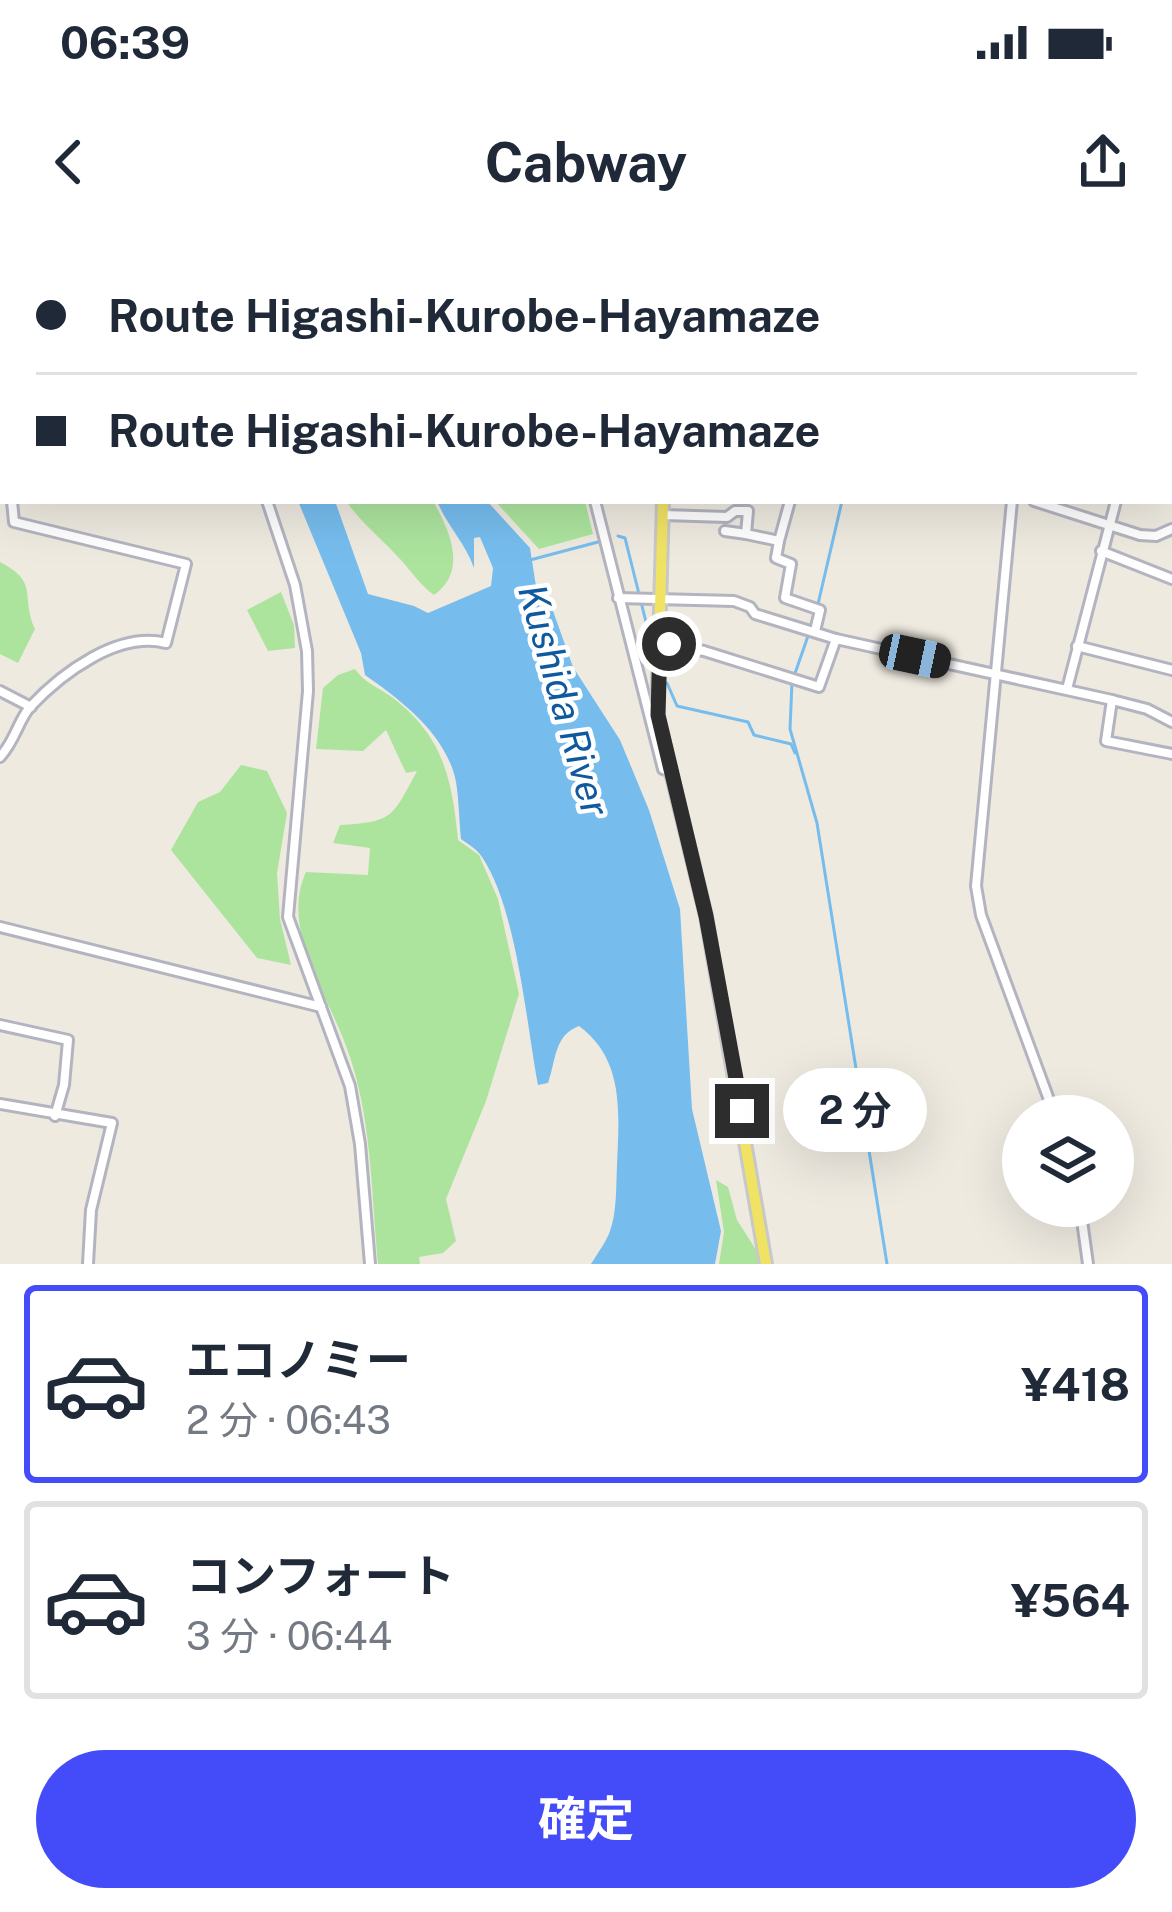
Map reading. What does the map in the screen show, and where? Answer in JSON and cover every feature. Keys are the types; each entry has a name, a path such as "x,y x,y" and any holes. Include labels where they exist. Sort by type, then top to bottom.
{"main road":[{"path":"663,508 657,600 658,715 710,937 766,1264"}],"street":[{"path":"0,757 14,742 31,707 77,669 111,649 144,638 166,643 186,564 14,522 12,504"},
{"path":"268,504 306,634 307,707 288,917 354,1105 370,1264"},
{"path":"596,504 663,769 669,771"},
{"path":"789,504 776,558 791,566 785,598 816,609 811,630"},
{"path":"1012,504 976,856 977,899 1047,1095"},
{"path":"1043,504 1151,536 1172,529"},
{"path":"1066,689 1115,504"},
{"path":"663,508 727,517 748,511 746,534"},
{"path":"725,531 779,542"},
{"path":"1101,551 1172,580"},
{"path":"623,598 734,601 755,614 836,639 1112,700 1172,722"},
{"path":"660,644 692,648 821,687 836,639"},
{"path":"1077,646 1172,670"},
{"path":"0,691 31,707"},
{"path":"1112,700 1106,741 1172,754"},
{"path":"0,927 322,1008"},
{"path":"0,1025 68,1040 64,1085 55,1115"},
{"path":"0,1104 112,1123 91,1210 88,1264"},
{"path":"1083,1227 1088,1264"}],"green space":[{"path":"348,504 434,504 453,550 451,574 444,585 434,595 429,591"},
{"path":"498,504 586,504 593,534 539,549"},
{"path":"0,562 25,583 35,629 18,663 0,654"},
{"path":"281,592 294,625 295,648 268,651 247,610"},
{"path":"355,669 410,713 434,744 448,779 458,840 479,855 498,899 519,994 486,1101 446,1199 456,1241 443,1253 419,1257 420,1264 378,1264 369,1153 355,1072 309,960 299,916 306,872 368,875 370,848 333,843 340,825 382,819 396,808 417,771 406,773 386,730 363,751 316,749 323,688"},
{"path":"241,765 267,771 287,813 277,873 280,919 291,965 257,958 171,850 198,802 220,792"},
{"path":"716,1180 728,1187 737,1220 760,1256 760,1264 719,1264 724,1232"}],"water":[{"name":"Kushida River","path":"299,504 336,504 368,594 428,613 491,586 493,568 480,537 474,538 474,568 439,504 490,504 530,548 540,612 553,611 573,667 620,740 649,810 680,909 692,1109 721,1231 715,1264 591,1264 608,1235 615,1207 618,1108 612,1071 594,1040 579,1026 560,1042 548,1083 538,1085 512,935 494,879 480,854 461,839 451,765 421,720 365,675 361,653"}],"waterway":[{"path":"818,604 841,504"},
{"path":"618,536 625,538 652,646"},
{"path":"530,560 598,542"},
{"path":"808,636 792,682 790,729 817,823 887,1264"},
{"path":"667,683 677,706 748,722 754,735 791,744 795,753"}],"route":[{"path":"669,644 660,644 658,715 706,916 742,1111"}]}
